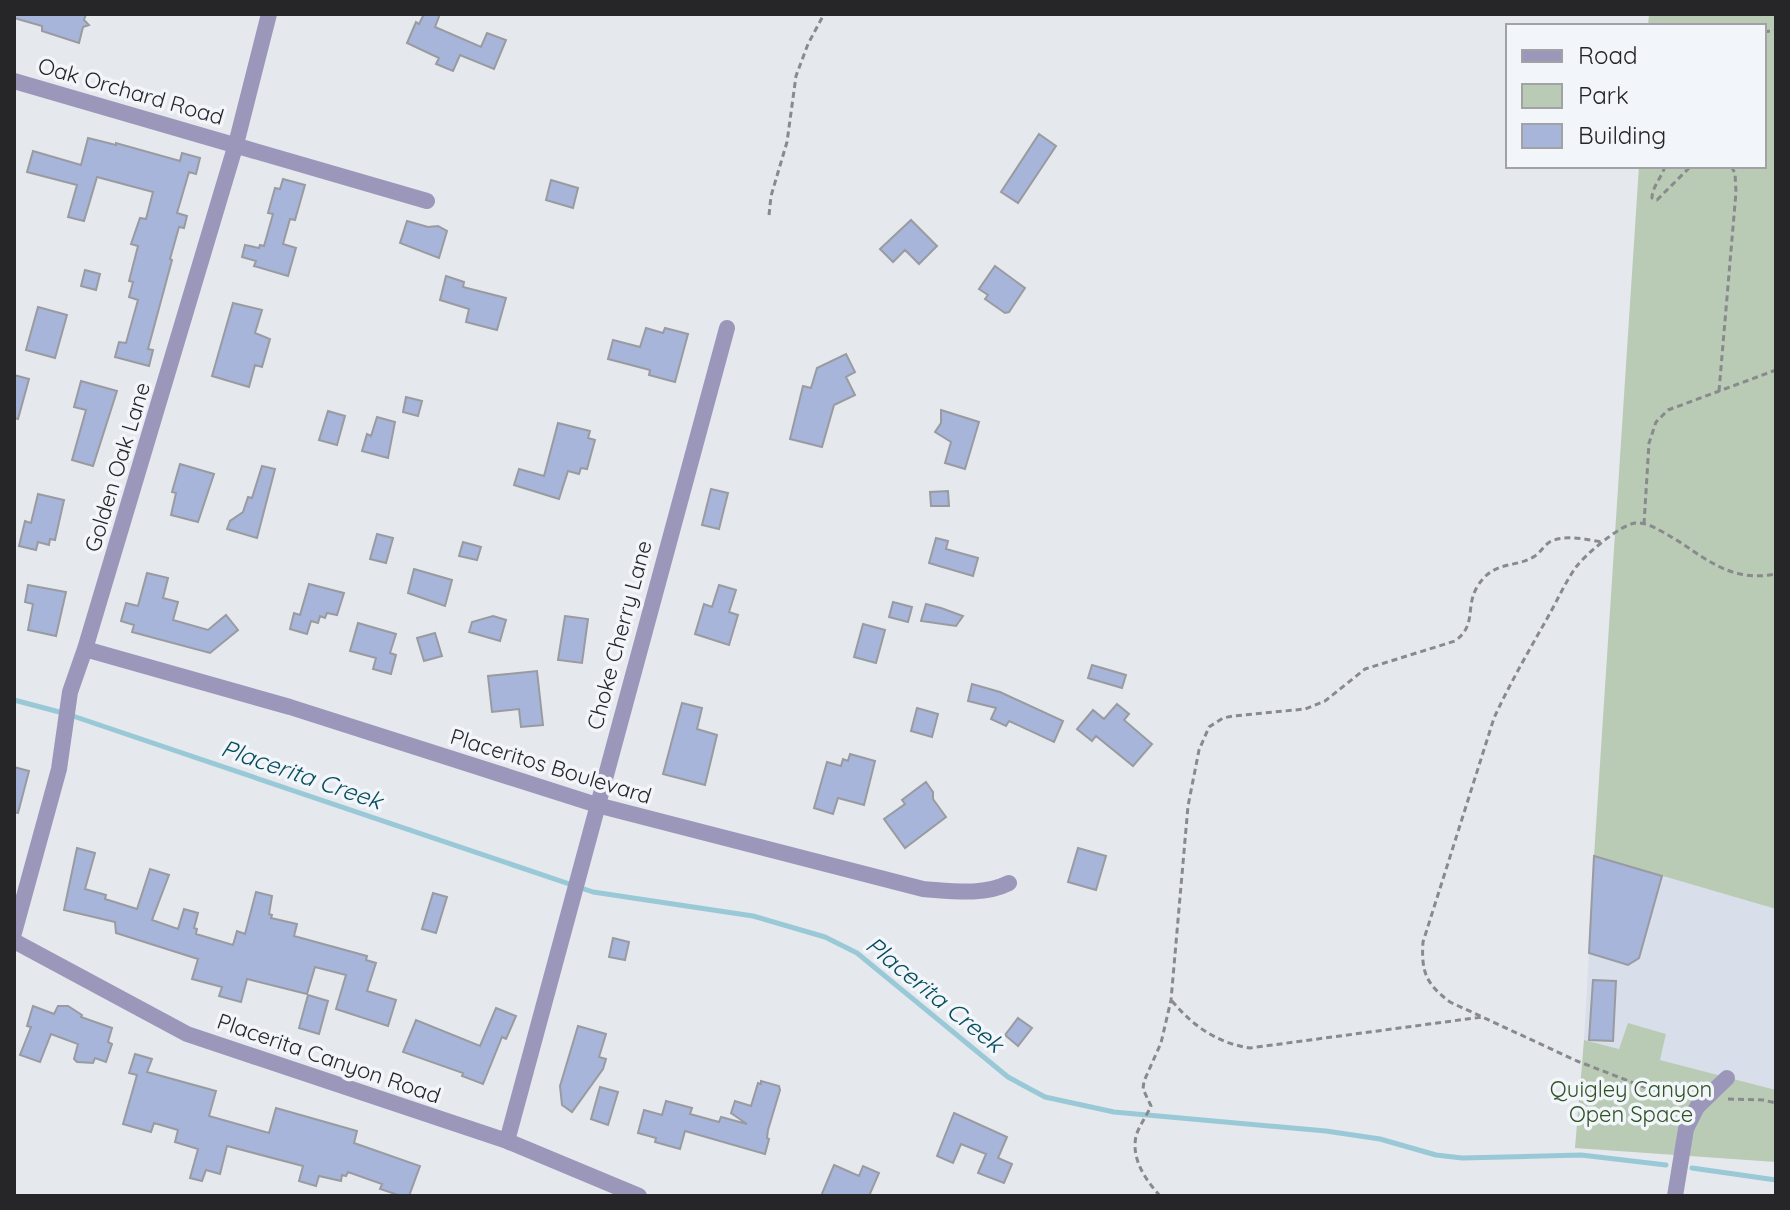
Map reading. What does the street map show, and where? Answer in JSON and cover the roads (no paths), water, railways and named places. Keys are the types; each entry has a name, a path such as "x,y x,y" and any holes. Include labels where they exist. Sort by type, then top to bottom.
{"street":[{"name":"Golden Oak Lane","path":"14,933 59,769 70,692 236,144 269,14"},
{"name":"Oak Orchard Road","path":"14,81 427,201"},
{"name":"Choke Cherry Lane","path":"507,1141 727,328"},
{"name":"Placeritos Boulevard","path":"85,649 290,707 597,805 923,889 967,892 998,888 1009,883"},
{"name":"Placerita Canyon Road","path":"14,941 187,1034 507,1141 639,1196"},
{"path":"1675,1196 1686,1129 1697,1107 1727,1078"}],"waterway":[{"name":"Placerita Creek","path":"14,700 67,714 593,892 753,916 825,937 857,953 1008,1077 1045,1097 1114,1112 1326,1131 1380,1139 1436,1155 1462,1158 1581,1155 1666,1165"},
{"name":"Placerita Creek","path":"1692,1168 1776,1180"}],"park label":[{"name":"Quigley Canyon Open Space","path":"1631,1102"}]}
